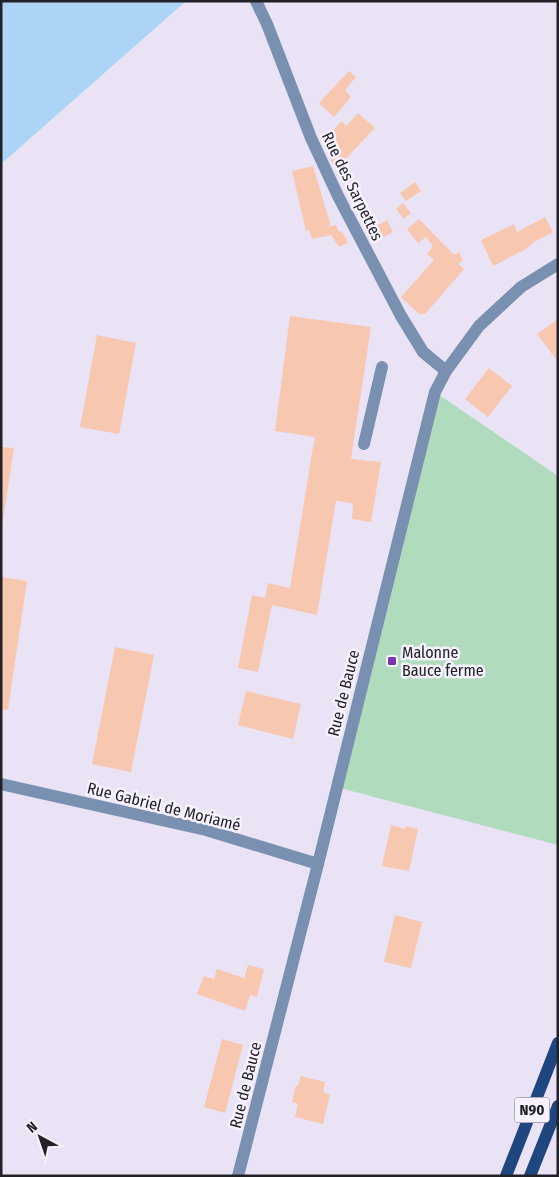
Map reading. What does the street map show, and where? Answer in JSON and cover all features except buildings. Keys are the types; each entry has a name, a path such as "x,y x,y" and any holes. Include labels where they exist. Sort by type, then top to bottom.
{"main road":[{"name":"N90","path":"506,1176 558,1044"},
{"name":"N90","path":"530,1176 558,1106"}],"street":[{"name":"Rue des Sarpettes","path":"256,1 267,24 311,138 338,196 401,316 423,352 446,371"},
{"name":"Rue de Bauce","path":"238,1176 318,864 435,392 446,371 479,326 521,287 558,264"},
{"path":"364,444 382,367"},
{"name":"Rue Gabriel de Moriamé","path":"1,784 206,830 318,864"}],"green space":[{"path":"435,392 558,476 558,845 336,787"}],"water":[{"path":"1,1 186,1 1,164"}],"place":[{"name":"Malonne Bauce ferme","path":"392,661"}]}
